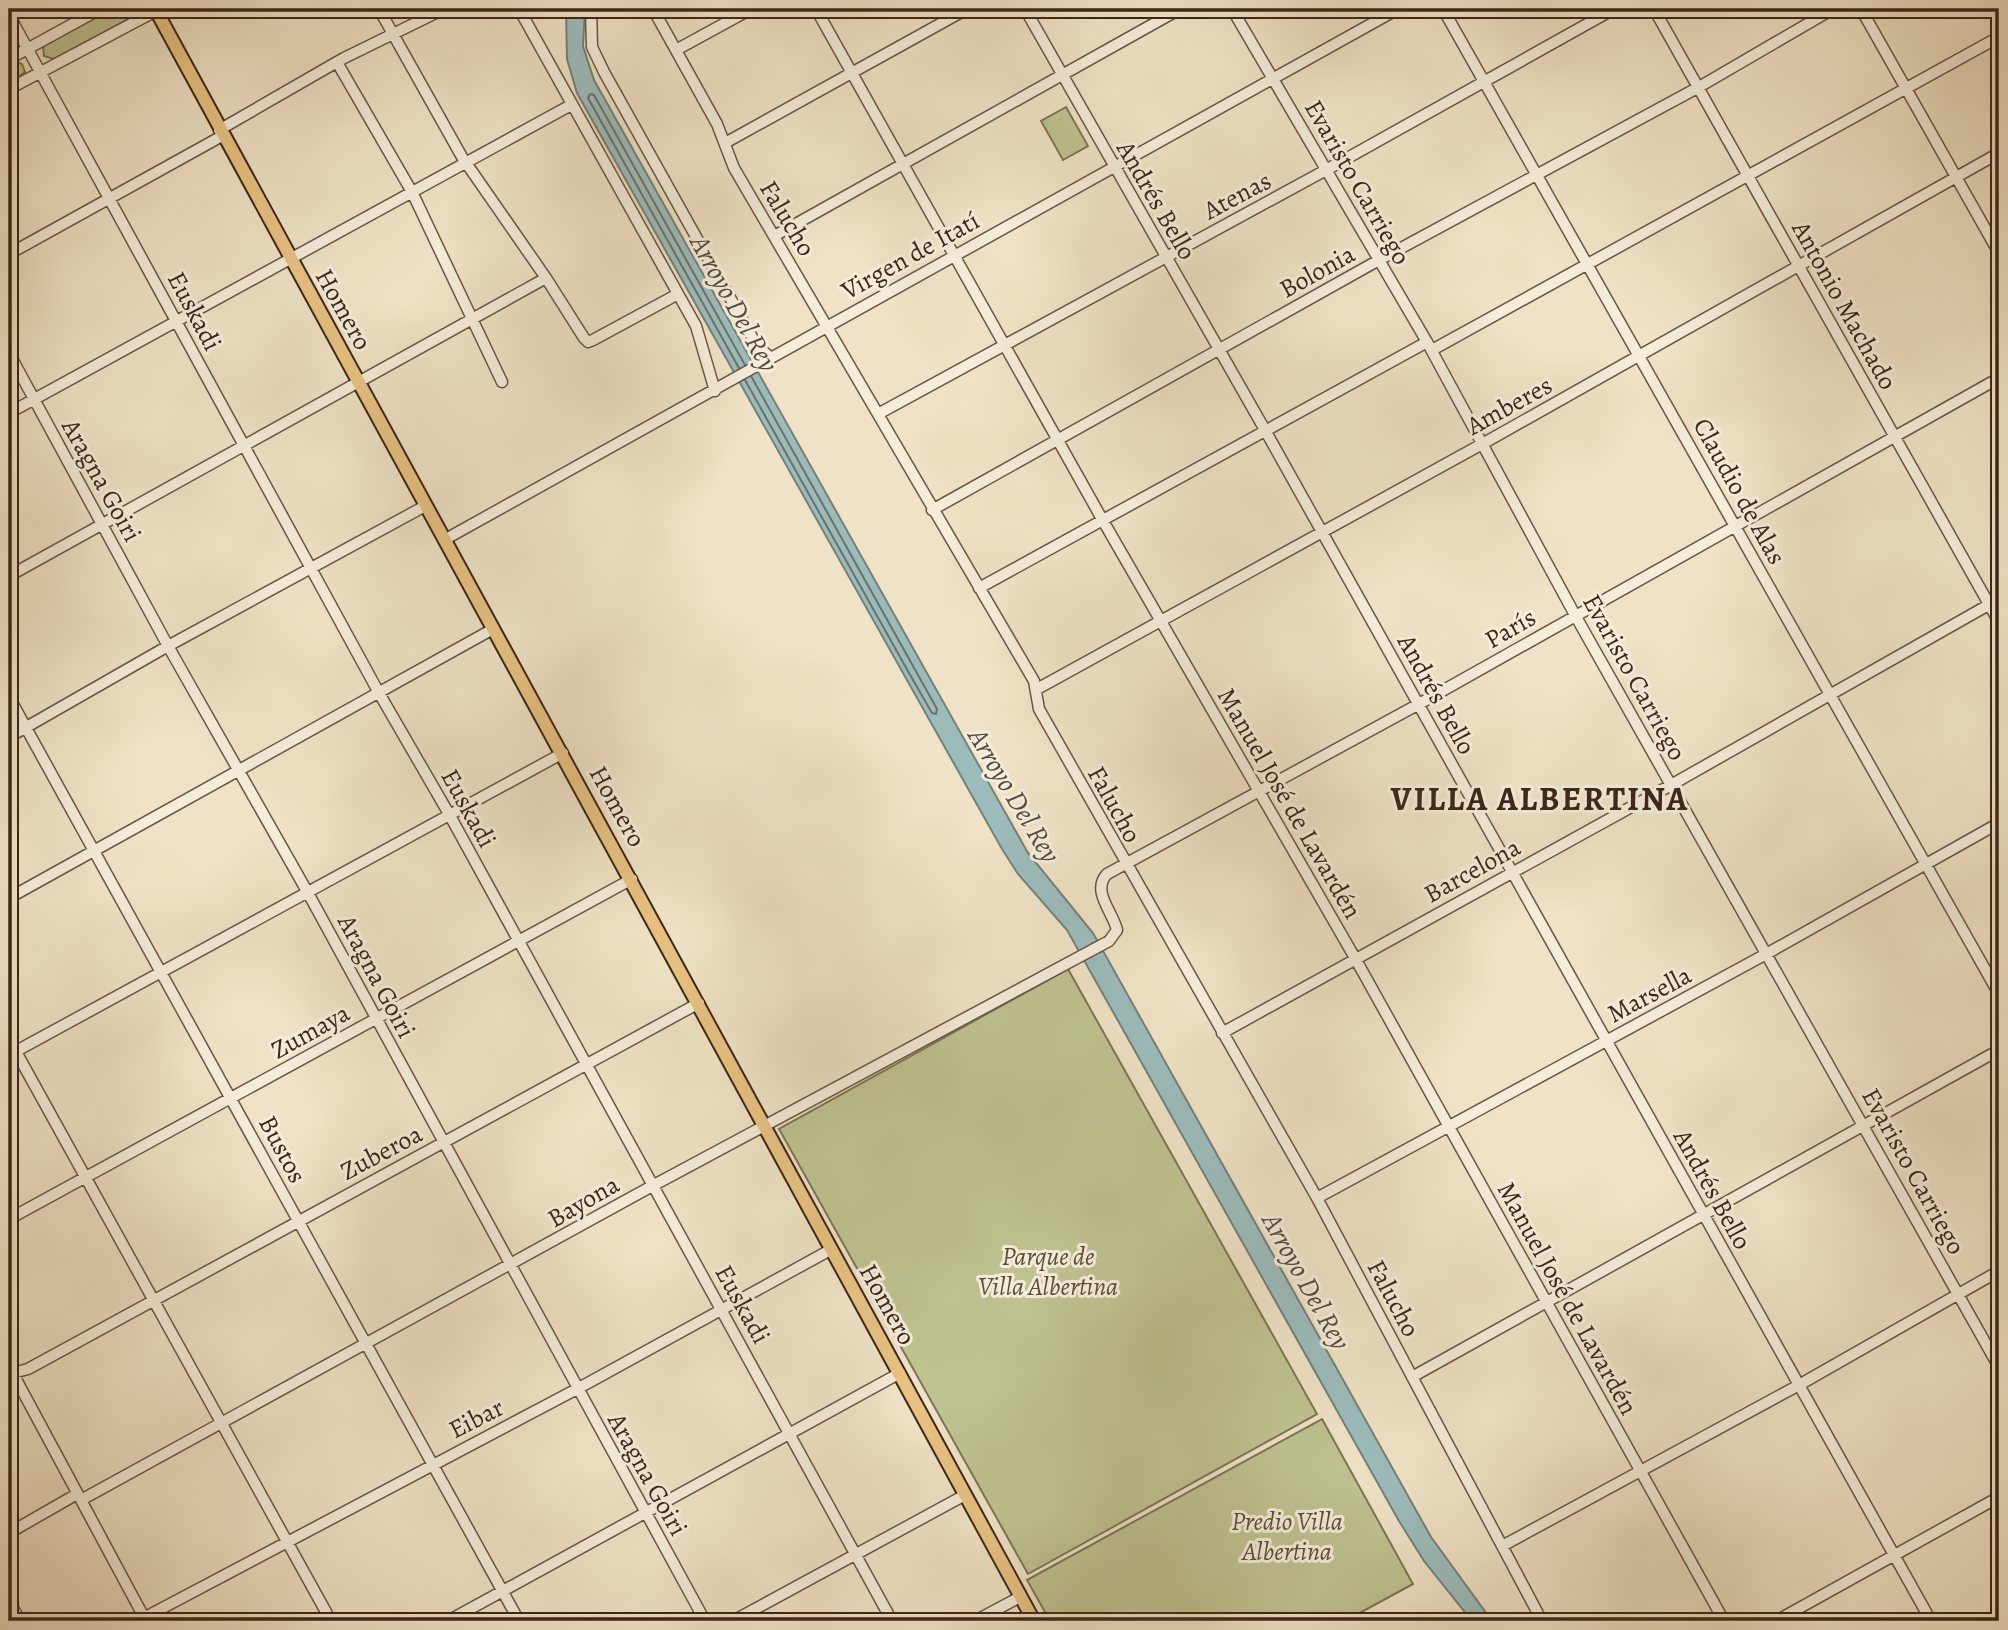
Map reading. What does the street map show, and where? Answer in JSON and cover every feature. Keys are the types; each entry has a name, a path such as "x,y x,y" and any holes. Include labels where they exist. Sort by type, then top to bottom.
{"main road":[{"name":"Homero","path":"155,11 632,879 1034,1621"}],"street":[{"path":"9,59 100,9"},
{"path":"379,9 467,163 588,342 678,294"},
{"path":"9,254 384,37 394,36 444,9"},
{"path":"519,9 678,294 699,334 720,388"},
{"path":"591,9 593,47 600,65 766,360"},
{"name":"Falucho","path":"653,9 725,143 734,168 776,235 1037,689 1039,709 1125,865 1317,1198 1504,1545 1542,1621"},
{"path":"676,50 751,9"},
{"name":"Manuel José de Lavardén","path":"816,9 1102,519 1355,958 1724,1621"},
{"path":"725,143 967,9"},
{"name":"Andrés Bello","path":"1025,9 1608,1040 1931,1621"},
{"path":"776,235 1180,9"},
{"name":"Evaristo Carriego","path":"1233,9 1430,346 1575,615 1768,953 1999,1367"},
{"name":"Virgen de Itatí","path":"444,540 1398,9"},
{"name":"Claudio de Alas","path":"1443,9 1999,994"},
{"name":"Atenas","path":"878,414 1326,170 1614,9"},
{"name":"Antonio Machado","path":"1654,9 1894,436 1994,602 1999,622"},
{"name":"Bolonia","path":"932,510 1379,260 1699,87 1833,9"},
{"path":"1861,9 1999,253"},
{"path":"9,89 155,11"},
{"name":"Euskadi","path":"9,15 379,693 449,814 892,1621"},
{"path":"979,589 1265,430 1588,263 1999,37"},
{"path":"338,64 412,192 502,382"},
{"path":"9,413 571,105"},
{"name":"Amberes","path":"1037,689 1484,443 1999,153"},
{"path":"9,576 546,278"},
{"name":"Aragna Goiri","path":"9,353 168,646 308,893 705,1621"},
{"name":"París","path":"1109,941 1117,929 1101,893 1101,886 1107,874 1419,704 1999,378"},
{"path":"9,737 168,646 425,506"},
{"name":"Barcelona","path":"1222,1033 1671,785 1994,602"},
{"path":"9,898 494,629"},
{"name":"Bustos","path":"9,697 519,1621"},
{"path":"12,1053 563,753"},
{"name":"Marsella","path":"1317,1198 1768,953 1999,823"},
{"name":"Zumaya","path":"9,1219 632,879"},
{"name":"Bayona","path":"9,1532 222,1422 512,1266 654,1185 1109,941"},
{"name":"Zuberoa","path":"10,1371 28,1369 699,1003"},
{"path":"9,1040 12,1053 86,1176 331,1621"},
{"path":"1412,1377 1999,1050"},
{"name":"Eibar","path":"143,1620 577,1389 832,1248"},
{"path":"1504,1545 1799,1385 1999,1271"},
{"path":"10,1371 143,1620"},
{"path":"448,1621 900,1373"},
{"path":"733,1621 964,1495"},
{"path":"1776,1621 1999,1497"},
{"path":"975,1621 1020,1597"},
{"path":"9,1600 20,1621"}],"green space":[{"path":"111,9 141,9 138,14 54,59 44,56 43,48 46,44"},
{"path":"15,61 22,64 25,72 9,84 9,64"},
{"path":"1066,107 1088,146 1063,160 1041,121"},
{"name":"Parque de Villa Albertina","path":"1068,969 1317,1414 1028,1574 779,1129"},
{"name":"Predio Villa Albertina","path":"1322,1419 1413,1584 1345,1621 1050,1621 1027,1580"}],"water":[{"path":"566,9 585,9 583,46 594,80 1028,853 1093,933 1431,1537 1492,1621 1472,1621 1424,1561 1067,930 1018,874 1002,849 577,93 567,59"}],"district":[{"name":"VILLA ALBERTINA","path":"1540,798"}],"water label":[{"name":"Arroyo Del Rey","path":"735,303"},
{"name":"Arroyo Del Rey","path":"1015,795"},
{"name":"Arroyo Del Rey","path":"1307,1281"}]}
